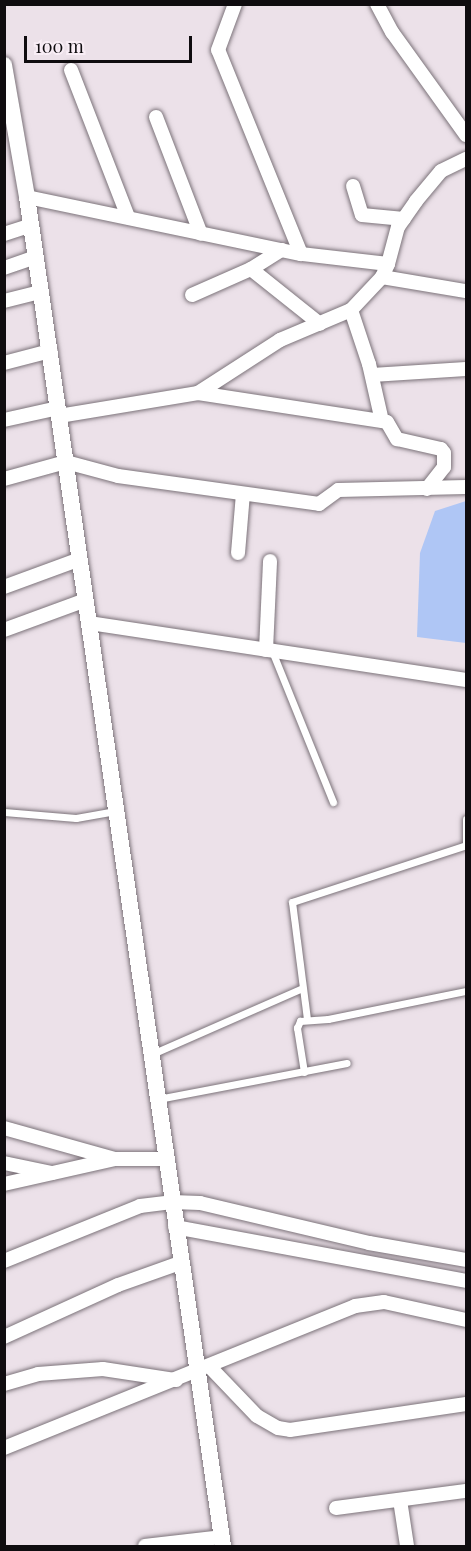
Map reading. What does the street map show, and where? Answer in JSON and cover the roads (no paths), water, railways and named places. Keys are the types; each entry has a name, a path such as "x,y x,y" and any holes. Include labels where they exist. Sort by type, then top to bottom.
{"street":[{"path":"235,4 218,50 301,254"},
{"path":"377,4 466,135"},
{"path":"4,65 50,351 180,1263 203,1369 222,1542 145,1546"},
{"path":"71,70 128,218"},
{"path":"156,117 201,234"},
{"path":"198,393 280,340 351,310 382,278 404,219 441,171 466,159"},
{"path":"354,186 362,215 404,219"},
{"path":"27,197 301,254 388,264"},
{"path":"4,234 31,225"},
{"path":"192,295 251,269 281,250"},
{"path":"4,268 36,257"},
{"path":"251,269 320,324"},
{"path":"382,278 466,291"},
{"path":"4,301 41,292"},
{"path":"351,310 372,375 382,421"},
{"path":"4,363 50,351"},
{"path":"372,375 466,369"},
{"path":"4,420 198,393 382,421 389,424 397,439 441,449 444,453 444,467 427,489"},
{"path":"4,479 66,462 118,476 319,504 338,490 466,487"},
{"path":"238,553 243,494"},
{"path":"4,587 80,559"},
{"path":"269,650 270,561"},
{"path":"4,630 86,600"},
{"path":"89,623 466,680"},
{"path":"4,1128 115,1159"},
{"path":"4,1184 115,1159 166,1159"},
{"path":"4,1163 53,1173"},
{"path":"4,1262 140,1206 172,1202 201,1203 369,1244 466,1260"},
{"path":"175,1227 466,1281"},
{"path":"4,1337 138,1277 180,1263"},
{"path":"4,1448 355,1306 384,1302 466,1320"},
{"path":"4,1384 38,1374 103,1369 143,1372 176,1380"},
{"path":"203,1369 268,1425 284,1429 466,1404"},
{"path":"336,1508 466,1491"},
{"path":"400,1500 407,1546"}],"lane":[{"path":"269,650 333,802"},
{"path":"4,812 76,818 117,810"},
{"path":"308,1019 292,902 466,845 466,819"},
{"path":"152,1054 302,988"},
{"path":"304,1072 297,1028 300,1021 328,1019 466,991"},
{"path":"158,1099 347,1063"}],"water":[{"path":"466,501 466,643 417,637 420,553 435,511"}]}
